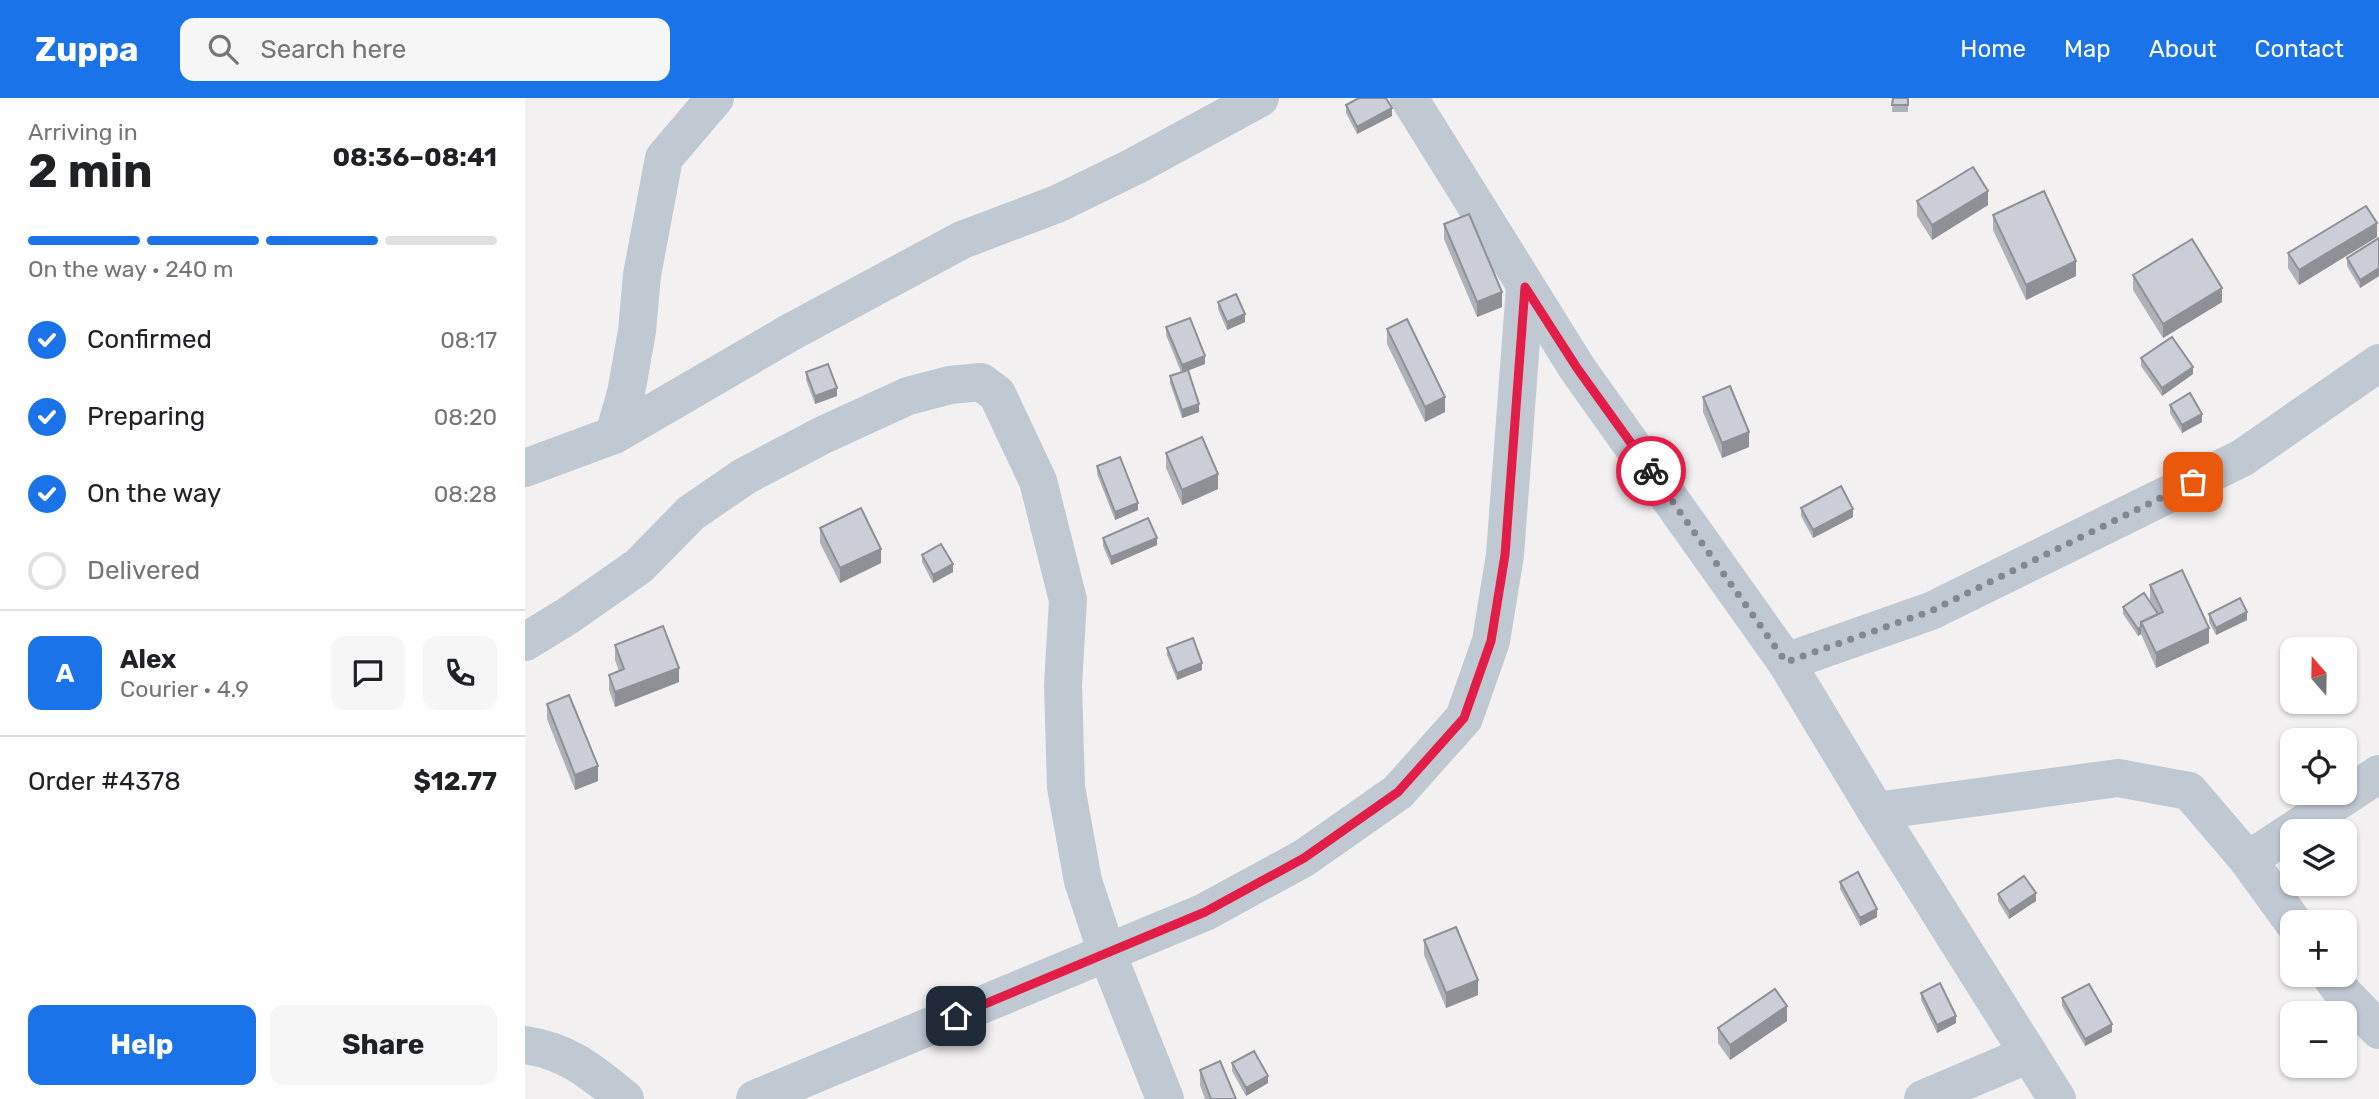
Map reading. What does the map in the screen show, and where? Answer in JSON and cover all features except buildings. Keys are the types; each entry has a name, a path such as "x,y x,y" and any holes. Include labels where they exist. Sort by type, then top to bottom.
{"street":[{"path":"614,435 637,331 642,275 664,158 715,98"},
{"path":"525,468 614,435 791,332 962,240 1057,204 1135,166 1260,98"},
{"path":"1409,98 1577,368 1786,662 2057,1099"},
{"path":"755,1099 1205,912 1304,858 1398,792 1464,718 1491,641 1505,555 1525,287"},
{"path":"1786,662 1931,611 2242,458 2379,363"},
{"path":"525,642 639,566 691,513 745,476 823,435 908,396 950,385 981,382 997,394 1038,481 1068,600 1063,685 1066,787 1083,881 1107,953 1165,1099"},
{"path":"2248,860 2379,774"},
{"path":"1876,811 2118,778 2189,790 2248,860 2284,910"},
{"path":"2338,987 2379,1030"},
{"path":"525,1045 541,1047 580,1062 625,1099"},
{"path":"1923,1099 2029,1054"}],"way so far":[{"path":"1651,471 1786,662 1931,611 2193,482"}],"route":[{"path":"956,1016 1205,912 1304,858 1398,792 1464,718 1491,641 1505,555 1525,287 1577,368 1651,471"}]}
